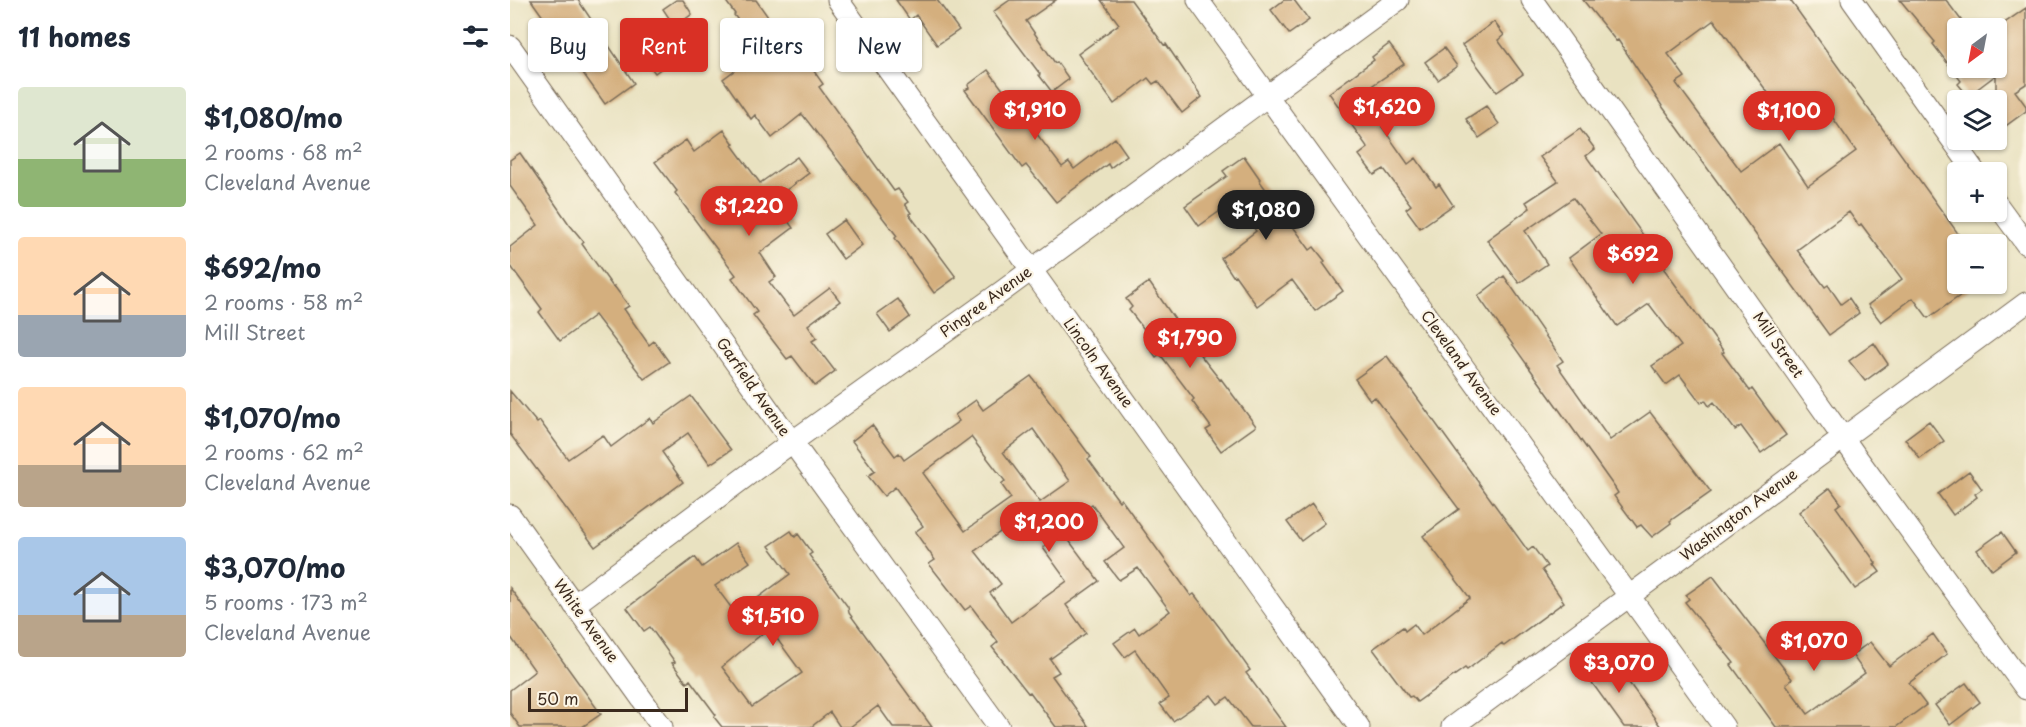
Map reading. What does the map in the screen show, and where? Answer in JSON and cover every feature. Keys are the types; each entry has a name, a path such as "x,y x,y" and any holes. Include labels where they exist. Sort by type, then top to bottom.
{"street":[{"name":"Lincoln Avenue","path":"838,0 1359,727"},
{"name":"Cleveland Avenue","path":"1198,0 1724,727"},
{"name":"Pingree Avenue","path":"574,605 792,442 1398,0"},
{"name":"Mill Street","path":"1532,0 2026,689"},
{"path":"1852,0 1968,162"},
{"name":"Garfield Avenue","path":"510,46 792,442 999,727"},
{"path":"2007,218 2026,244"},
{"name":"Washington Avenue","path":"1452,727 2026,303"},
{"name":"White Avenue","path":"510,515 662,727"}],"building":[{"path":"531,0 578,0 590,18 544,18"},
{"path":"676,0 683,0 692,14 687,18 669,18 663,9"},
{"path":"725,0 756,0 769,18 736,18"},
{"path":"896,0 937,0 959,30 937,45 922,24 922,18 916,15 909,18"},
{"path":"1010,0 1056,0 1026,21 1069,79 1052,92 993,12"},
{"path":"1101,0 1131,0 1164,45 1166,44 1202,97 1182,113 1158,81 1153,84 1148,78 1114,104 1078,54 1119,24"},
{"path":"1284,0 1294,0 1309,20 1289,34 1271,10"},
{"path":"1583,0 1790,0 1947,218 1947,222 1950,222 1958,234 1947,234 1947,294 1963,294 1928,318 1913,298 1881,322 1868,305 1902,279 1861,224 1859,226 1849,212 1797,250 1825,287 1828,285 1841,304 1849,298 1859,313 1829,335 1662,106 1618,40 1616,41","holes":["1714,20 1783,113 1781,114 1793,131 1826,108 1856,151 1808,186 1779,143 1741,171 1676,83 1685,77 1668,54"]},
{"path":"1900,0 1946,0 1960,18 1947,18 1947,62 1933,44 1935,42"},
{"path":"2026,8 2026,84 2015,91 2026,106 2026,111 2007,125 2007,90 1996,90 1996,78 2007,78 2007,21"},
{"path":"1494,22 1504,35 1498,40 1523,74 1497,92 1462,45"},
{"path":"608,44 620,62 620,72 627,72 634,83 605,104 582,72 608,72"},
{"path":"1389,44 1404,64 1373,85 1395,117 1382,127 1408,164 1416,158 1436,187 1439,184 1453,205 1420,228 1406,209 1411,205 1384,169 1374,175 1359,155 1368,148 1329,93 1374,60 1372,57"},
{"path":"1444,48 1457,66 1438,80 1425,62"},
{"path":"988,70 1062,167 1069,162 1074,169 1115,138 1127,155 1110,168 1108,164 1056,202 1026,165 1022,168 965,90 969,88 968,85"},
{"path":"732,72 815,72 823,84 819,87 894,191 898,189 908,202 905,204 911,213 909,214 956,277 934,293 895,238 897,236 802,114 772,138 755,115 751,119 723,79"},
{"path":"1959,78 1992,78 1976,90 1963,90 1958,84 1961,81"},
{"path":"1486,106 1499,124 1479,138 1466,119"},
{"path":"1580,129 1595,149 1586,156 1666,267 1664,269 1724,352 1722,353 1786,435 1761,453 1741,426 1735,430 1714,402 1709,406 1705,400 1701,403 1680,375 1666,385 1652,366 1681,346 1649,304 1617,326 1569,258 1601,234 1573,198 1525,231 1547,264 1519,283 1487,240 1530,208 1526,202 1558,181 1540,157"},
{"path":"724,130 734,144 732,145 760,183 797,157 809,173 773,200 793,228 760,253 776,277 769,282 794,315 830,288 840,301 808,325 817,338 812,341 835,371 815,386 792,356 787,359 753,315 757,312 732,278 736,275 675,193 677,191 655,162 686,140 694,152"},
{"path":"520,153 584,242 582,244 629,306 624,309 649,345 654,341 669,362 644,379 595,315 560,341 539,312 542,309 510,265 510,247 538,225 510,186 510,160"},
{"path":"1244,156 1310,250 1314,247 1325,261 1323,263 1343,291 1315,311 1292,280 1257,306 1235,275 1233,276 1221,258 1256,231 1234,201 1199,226 1185,206 1227,176 1223,171"},
{"path":"844,220 862,245 843,259 825,234"},
{"path":"1504,276 1563,361 1557,365 1610,440 1650,412 1711,492 1670,521 1671,523 1652,537 1641,525 1637,527 1614,496 1618,493 1615,488 1478,296"},
{"path":"1149,282 1194,347 1256,426 1221,451 1206,430 1211,427 1192,401 1194,399 1160,354 1156,357 1146,343 1150,340 1147,333 1129,310 1132,307 1126,299"},
{"path":"898,299 910,317 890,332 877,314"},
{"path":"1874,343 1888,364 1865,381 1849,361"},
{"path":"1387,356 1528,551 1533,547 1547,566 1542,570 1564,602 1504,646 1502,643 1467,670 1465,668 1417,702 1412,696 1409,697 1373,649 1403,627 1405,631 1414,624 1422,635 1470,598 1423,536 1459,509 1375,397 1370,400 1355,379"},
{"path":"1031,376 1091,457 1088,459 1119,501 1121,499 1191,596 1194,594 1223,632 1250,670 1246,673 1286,727 1251,727 1228,697 1218,704 1211,695 1173,721 1160,704 1169,698 1135,650 1125,657 1114,643 1135,628 1139,634 1170,611 1138,568 1119,580 1105,562 1124,548 1092,504 1059,527 1099,581 1066,605 1086,633 1050,659 1059,672 1052,676 1089,727 1056,727 992,647 998,642 971,606 965,610 929,564 935,560 915,532 923,526 895,487 884,496 868,476 875,471 852,441 872,425 895,456 899,453 904,460 959,421 955,415 976,400 983,410","holes":["1033,429 1070,481 1040,502 1003,452","971,437 1005,481 1001,484 1011,498 965,531 923,473","1024,514 1047,545 1043,548 1067,581 1011,622 990,593 1001,584 975,551"]},
{"path":"510,391 537,423 540,421 568,459 603,435 611,447 650,418 653,423 691,396 731,450 710,464 688,433 662,452 683,482 595,547 510,434"},
{"path":"1929,421 1944,441 1920,459 1905,439"},
{"path":"1969,471 1982,489 1975,494 1977,497 1953,515 1938,494"},
{"path":"1830,488 1841,503 1836,507 1880,572 1855,589 1799,512"},
{"path":"1312,504 1325,523 1301,541 1287,522"},
{"path":"791,531 795,537 798,534 812,553 809,555 848,607 849,613 932,727 893,727 878,706 850,727 840,727 830,712 811,727 722,727 690,680 687,683 672,663 675,662 650,627 644,631 627,608 695,557 702,567 736,543 750,562 715,586 736,614 790,574 769,546","holes":["769,628 802,673 752,707 722,667"]},
{"path":"2002,532 2016,552 1992,570 1977,550"},
{"path":"1713,576 1792,679 1786,684 1808,714 1865,673 1852,655 1870,642 1889,666 1933,634 1947,654 1909,683 1926,705 1896,727 1776,727 1731,665 1734,663 1685,602 1689,599 1686,595"},
{"path":"510,588 601,714 582,727 520,727 510,713 510,690 535,671 510,636"},
{"path":"1602,655 1604,658 1609,655 1661,727 1624,727 1582,669"},
{"path":"1966,683 1980,702 1950,725 1935,705"}]}
